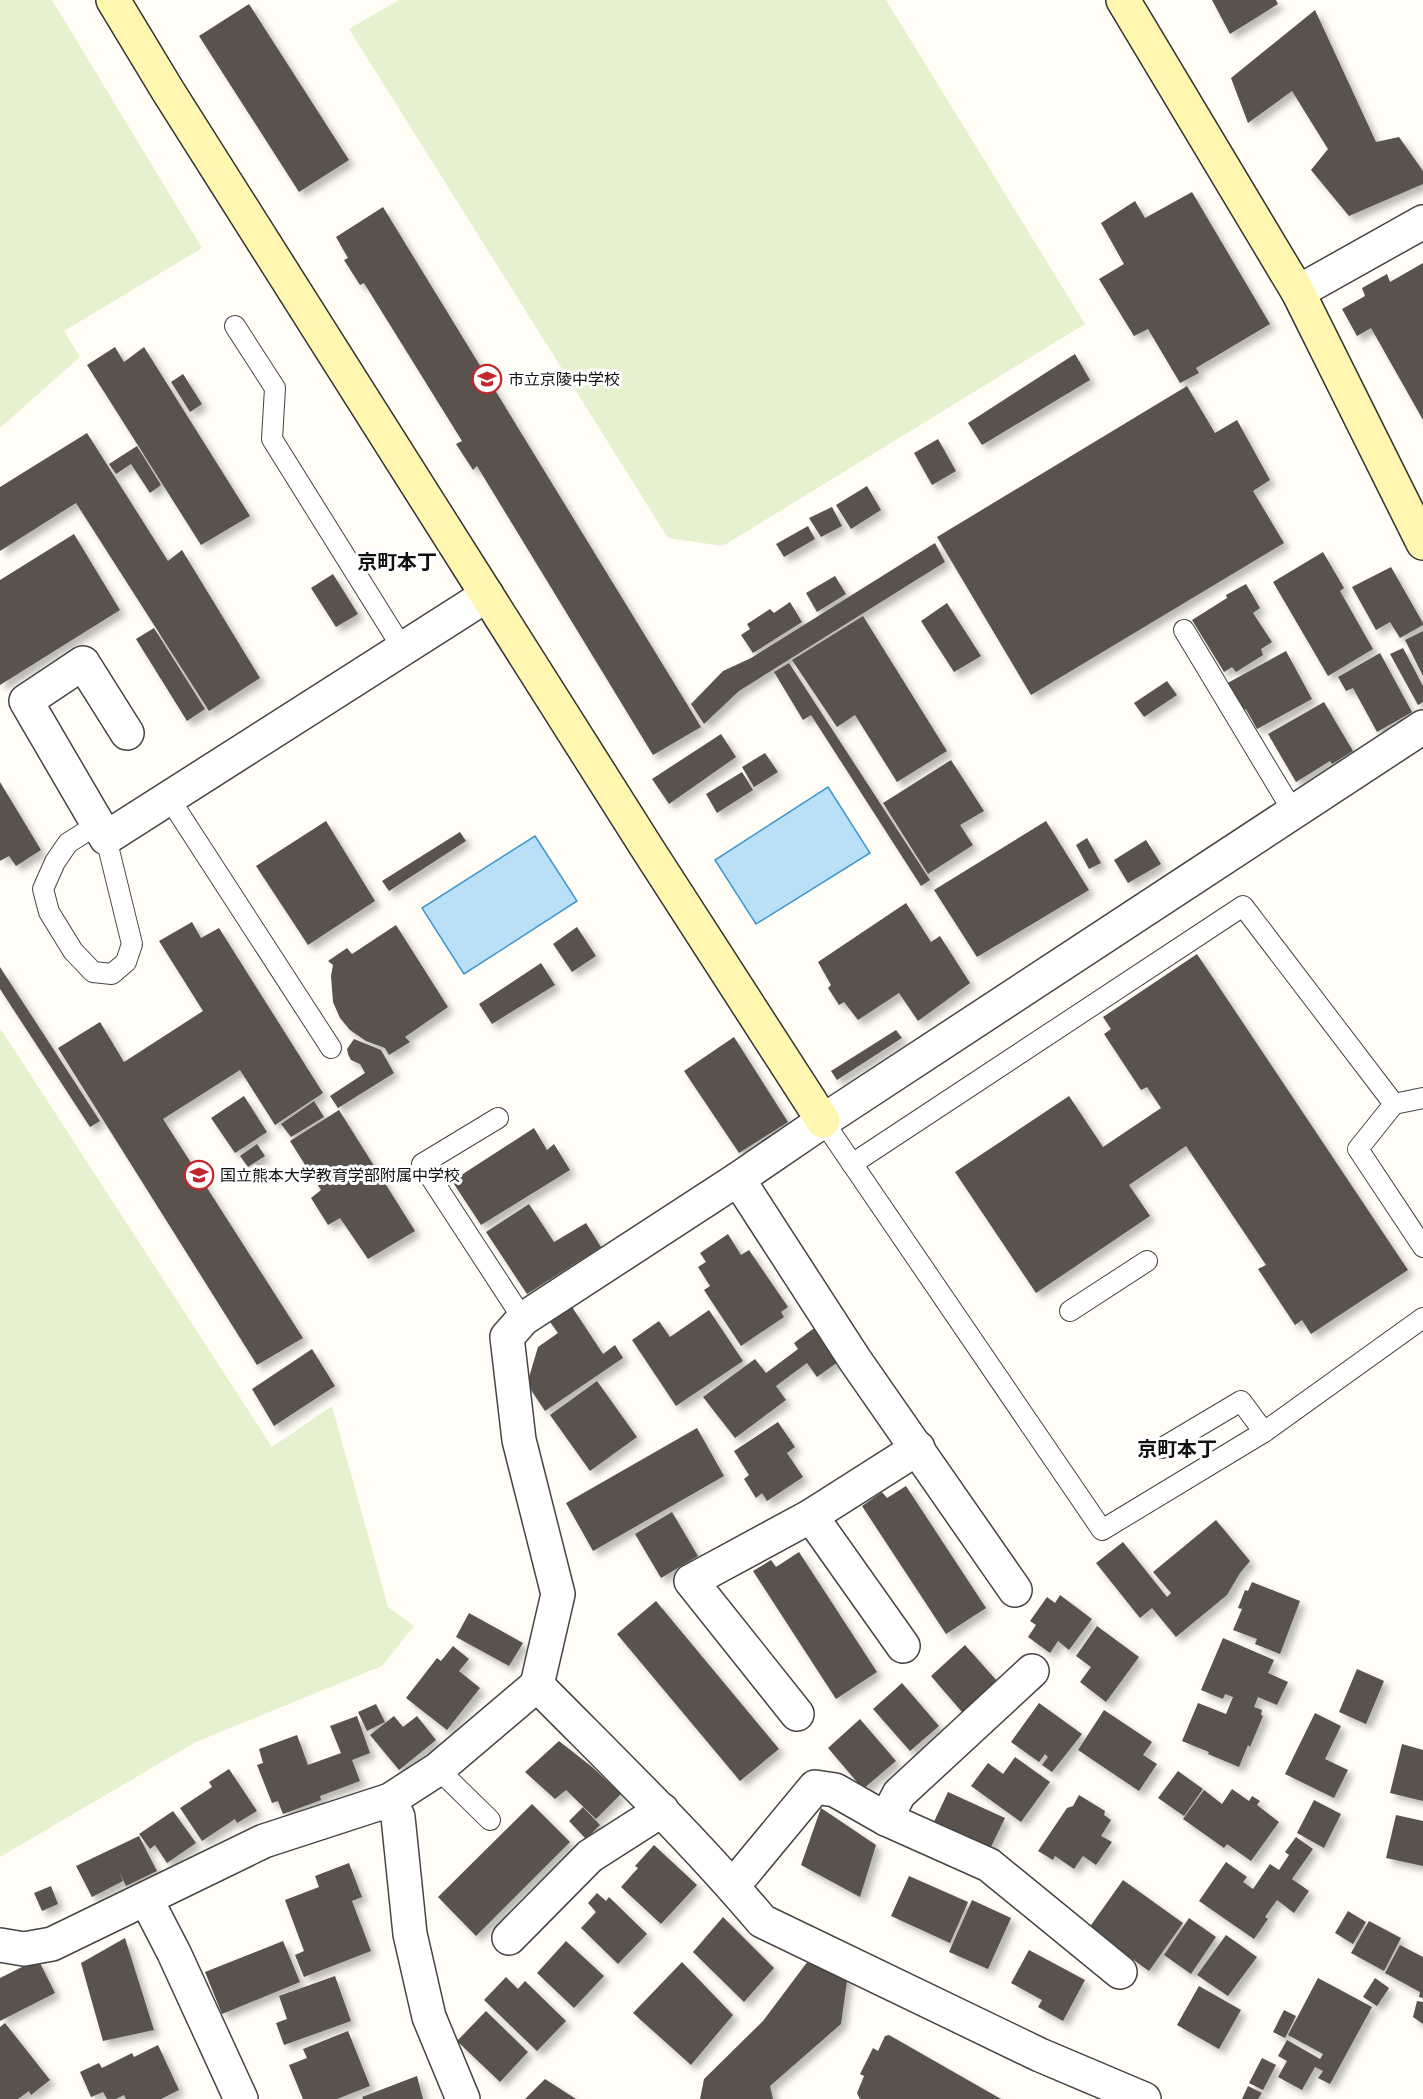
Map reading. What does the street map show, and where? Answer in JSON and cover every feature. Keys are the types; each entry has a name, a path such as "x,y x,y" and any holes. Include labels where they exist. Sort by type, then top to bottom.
{"street":[{"path":"113,0 174,101 823,1121"},
{"path":"1123,0 1298,292 1423,543"},
{"path":"1298,292 1423,222"},
{"path":"127,733 83,663 26,701 102,831 169,798 487,595"},
{"path":"0,1945 24,1949 52,1944 264,1841 390,1800 438,1769 537,1685 558,1594 519,1440 507,1337 523,1319 1423,727"},
{"path":"738,1179 855,1360 1015,1590"},
{"path":"797,1714 691,1581 811,1516 918,1448"},
{"path":"811,1516 903,1646"},
{"path":"886,1819 899,1794 1032,1671"},
{"path":"537,1685 662,1810 733,1886 762,1921 1040,2055 1144,2099"},
{"path":"733,1886 815,1787 835,1790 886,1819 989,1865 1120,1972"},
{"path":"390,1800 398,1817 410,1934 429,2017 463,2099"},
{"path":"510,1938 590,1856 662,1810"},
{"path":"146,1899 174,1953 241,2099"}],"lane":[{"path":"235,326 275,388 272,439 403,649"},
{"path":"1184,630 1294,813"},
{"path":"169,798 331,1048"},
{"path":"102,831 132,944 126,962 112,974 93,972 74,951 49,912 43,889 55,862 68,843 102,831"},
{"path":"852,1164 1244,906 1394,1104"},
{"path":"1423,1098 1394,1104 1358,1149 1423,1247"},
{"path":"498,1118 422,1164 523,1319"},
{"path":"823,1121 1102,1530 1263,1432 1423,1317"},
{"path":"1070,1311 1147,1261"},
{"path":"1162,1448 1241,1401 1263,1432"},
{"path":"438,1769 490,1820"}],"green space":[{"path":"0,0 52,0 202,248 64,331 80,357 0,428"},
{"path":"399,0 886,0 1085,324 723,546 668,538 349,29"},
{"path":"0,1028 272,1447 332,1406 388,1607 414,1626 382,1666 196,1742 0,1857"}],"water":[{"path":"828,787 870,853 756,924 715,860"},
{"path":"535,836 577,901 464,974 422,908"}],"building":[{"path":"1212,0 1276,0 1278,4 1230,34"},
{"path":"249,4 349,160 299,192 199,36"},
{"path":"1315,10 1376,142 1399,137 1423,171 1423,184 1349,216 1311,170 1328,149 1292,91 1248,123 1231,78"},
{"path":"1192,192 1270,324 1196,368 1199,373 1180,383 1148,329 1134,336 1099,279 1124,264 1101,223 1135,201 1145,218"},
{"path":"383,207 701,727 653,755 477,466 473,470 456,444 462,441 364,283 360,285 344,260 348,258 336,237"},
{"path":"1423,263 1423,420 1371,328 1357,336 1342,309 1365,296 1362,288 1387,274 1390,282"},
{"path":"115,347 124,362 144,347 250,516 201,545 87,365"},
{"path":"1075,354 1090,380 982,445 968,423"},
{"path":"183,374 202,404 190,412 171,382"},
{"path":"1187,386 1215,433 1237,420 1270,480 1253,491 1284,543 1031,695 937,537"},
{"path":"87,433 168,561 182,550 260,678 209,711 76,503 0,551 0,487"},
{"path":"938,439 956,471 932,485 914,453"},
{"path":"137,446 161,485 150,493 131,464 116,474 109,464"},
{"path":"867,486 881,510 851,529 836,505"},
{"path":"832,507 842,526 821,537 809,518"},
{"path":"808,526 815,539 784,557 776,544"},
{"path":"74,534 120,610 0,685 0,580"},
{"path":"935,543 945,562 739,691 704,724 691,704 723,671 751,658"},
{"path":"1323,552 1344,588 1340,591 1373,649 1328,676 1273,582"},
{"path":"1391,567 1423,623 1400,638 1390,622 1376,630 1352,587"},
{"path":"333,574 358,614 336,627 311,588"},
{"path":"835,576 846,594 817,612 806,593"},
{"path":"1246,584 1260,608 1253,613 1272,642 1261,649 1263,655 1236,672 1232,667 1224,672 1192,620 1227,598 1226,595"},
{"path":"790,602 802,622 753,653 741,635 750,629 747,624 770,609 774,613"},
{"path":"947,603 981,656 954,672 921,621"},
{"path":"863,616 947,751 897,782 855,715 837,727 792,660"},
{"path":"154,628 205,709 187,721 136,639"},
{"path":"1423,631 1423,676 1405,640"},
{"path":"1403,648 1423,686 1423,702 1418,705 1390,654"},
{"path":"1286,651 1312,699 1257,729 1246,709 1239,712 1224,685"},
{"path":"1380,653 1412,712 1377,732 1353,688 1346,691 1338,677"},
{"path":"789,663 930,880 921,886 811,715 803,720 774,672"},
{"path":"1167,681 1177,695 1144,717 1134,703"},
{"path":"1324,702 1353,751 1332,764 1330,761 1296,782 1268,734"},
{"path":"721,734 736,757 669,804 652,779"},
{"path":"765,753 778,772 754,787 742,767"},
{"path":"951,760 984,811 960,825 973,845 928,874 883,803"},
{"path":"742,772 753,790 717,813 706,794"},
{"path":"0,782 41,850 16,866 9,856 0,861"},
{"path":"326,821 375,901 308,945 256,866"},
{"path":"1046,821 1089,890 977,957 934,890"},
{"path":"460,832 466,841 389,891 382,881"},
{"path":"1087,838 1101,863 1089,869 1076,845"},
{"path":"1146,840 1161,864 1128,883 1114,860"},
{"path":"906,903 931,942 940,936 970,983 918,1021 899,993 858,1020 844,1002 839,1005 828,988 831,985 818,962"},
{"path":"192,922 201,938 219,928 323,1093 275,1125 240,1070 163,1119 303,1338 257,1365 58,1048 100,1022 124,1062 203,1011 159,941"},
{"path":"396,925 448,1007 405,1037 410,1042 389,1055 385,1048 366,1041 350,1030 340,1018 333,1002 331,976 333,965 328,961 347,948 352,954"},
{"path":"577,927 596,956 572,972 553,944"},
{"path":"1197,954 1408,1270 1311,1334 1302,1320 1295,1325 1258,1269 1266,1265 1186,1146 1129,1185 1150,1216 1036,1293 955,1172 1069,1096 1103,1147 1161,1108 1147,1087 1141,1090 1104,1034 1111,1029 1103,1017"},
{"path":"541,963 555,985 492,1024 479,1004"},
{"path":"0,967 100,1121 90,1127 0,989"},
{"path":"896,1030 902,1038 837,1080 831,1071"},
{"path":"734,1037 788,1122 739,1153 684,1071"},
{"path":"354,1039 381,1050 394,1073 338,1108 330,1096 365,1073 360,1064 351,1060 348,1054 347,1049"},
{"path":"244,1096 267,1132 235,1153 211,1118"},
{"path":"314,1101 324,1117 291,1137 281,1124"},
{"path":"339,1110 415,1231 368,1259 340,1218 328,1225 311,1198 321,1190 290,1141"},
{"path":"534,1128 547,1150 554,1144 570,1170 481,1225 452,1181"},
{"path":"257,1144 265,1156 248,1167 240,1156"},
{"path":"529,1204 554,1242 586,1223 601,1247 527,1294 486,1232"},
{"path":"728,1234 741,1255 749,1250 788,1307 781,1312 784,1317 741,1346 704,1290 710,1286 698,1267 706,1262 700,1253"},
{"path":"572,1307 603,1354 615,1345 623,1358 545,1411 527,1384 538,1347 558,1333 550,1322"},
{"path":"709,1310 743,1361 676,1406 632,1340 659,1321 670,1337"},
{"path":"817,1326 842,1359 817,1377 807,1363 776,1386 786,1400 735,1438 703,1397 755,1359 766,1373 798,1349 794,1343"},
{"path":"312,1349 335,1386 274,1426 252,1389"},
{"path":"597,1381 637,1437 590,1471 550,1415"},
{"path":"778,1422 795,1447 787,1453 803,1477 767,1501 762,1493 756,1498 744,1479 749,1475 734,1451"},
{"path":"697,1428 724,1476 593,1551 566,1503"},
{"path":"906,1486 986,1608 946,1634 862,1506 882,1492 887,1498"},
{"path":"672,1512 698,1556 661,1578 635,1534"},
{"path":"1216,1520 1250,1561 1227,1595 1176,1637 1152,1608 1140,1618 1096,1563 1123,1542 1167,1597 1171,1593 1153,1572"},
{"path":"799,1552 877,1672 836,1699 753,1571 771,1560 776,1567"},
{"path":"1252,1582 1300,1601 1280,1654 1255,1644 1257,1639 1233,1630 1242,1609 1238,1608 1245,1590 1248,1591"},
{"path":"1060,1595 1092,1619 1069,1650 1058,1641 1050,1653 1028,1637 1036,1625 1030,1621 1047,1597 1055,1603"},
{"path":"656,1601 779,1749 740,1781 617,1634"},
{"path":"469,1613 523,1643 509,1666 456,1637"},
{"path":"1097,1626 1139,1657 1106,1702 1080,1682 1091,1667 1076,1656"},
{"path":"1223,1638 1274,1660 1268,1673 1288,1682 1277,1705 1258,1697 1254,1707 1262,1710 1261,1715 1263,1716 1239,1767 1182,1741 1198,1703 1226,1714 1233,1697 1225,1694 1223,1699 1201,1690"},
{"path":"965,1645 997,1681 962,1712 931,1676"},
{"path":"453,1646 469,1659 459,1671 480,1688 447,1730 406,1698 437,1658 441,1661"},
{"path":"1357,1669 1384,1681 1366,1724 1339,1712"},
{"path":"902,1683 939,1726 910,1751 873,1709"},
{"path":"1039,1703 1082,1734 1052,1772 1042,1765 1048,1757 1045,1754 1039,1762 1011,1742"},
{"path":"376,1704 385,1722 367,1731 358,1712"},
{"path":"1104,1710 1152,1742 1143,1755 1157,1764 1139,1791 1078,1750"},
{"path":"1315,1713 1341,1726 1325,1759 1348,1770 1334,1798 1285,1774"},
{"path":"357,1716 370,1753 352,1760 360,1781 320,1796 321,1800 283,1814 278,1801 272,1803 257,1765 263,1763 259,1749 297,1735 308,1765 341,1753 330,1726"},
{"path":"394,1716 403,1727 417,1716 436,1740 399,1770 370,1735"},
{"path":"860,1719 896,1761 863,1789 828,1748"},
{"path":"559,1741 621,1794 596,1819 566,1790 555,1799 525,1772"},
{"path":"1402,1744 1423,1750 1423,1801 1390,1793"},
{"path":"1015,1757 1050,1782 1021,1822 971,1786 988,1763 1003,1774"},
{"path":"229,1769 257,1811 237,1823 235,1819 202,1841 180,1808 212,1787 209,1782"},
{"path":"1178,1771 1203,1789 1184,1816 1158,1798"},
{"path":"1232,1789 1249,1801 1252,1796 1260,1801 1257,1805 1279,1822 1251,1861 1227,1844 1224,1848 1183,1819 1204,1790 1222,1804"},
{"path":"948,1792 1005,1818 988,1853 931,1828"},
{"path":"1079,1795 1105,1811 1104,1815 1111,1820 1101,1836 1112,1842 1096,1865 1083,1856 1074,1869 1055,1856 1053,1860 1038,1851 1067,1808 1073,1806"},
{"path":"1314,1800 1341,1814 1324,1848 1297,1833"},
{"path":"532,1804 570,1842 476,1936 438,1897"},
{"path":"583,1807 600,1825 586,1839 569,1821"},
{"path":"821,1808 876,1845 860,1897 801,1865"},
{"path":"173,1811 196,1843 167,1863 155,1845 150,1849 139,1834"},
{"path":"1396,1815 1423,1821 1423,1866 1386,1858"},
{"path":"139,1836 157,1871 126,1886 119,1871 123,1881 92,1897 76,1866"},
{"path":"1296,1837 1313,1849 1292,1879 1309,1891 1294,1913 1277,1900 1265,1917 1268,1919 1254,1939 1199,1901 1226,1862 1247,1877 1243,1882 1253,1889 1270,1864 1279,1870 1289,1855 1285,1852"},
{"path":"654,1845 697,1885 661,1924 621,1887 638,1868 635,1866"},
{"path":"349,1863 362,1897 352,1901 371,1951 304,1977 295,1955 304,1951 285,1900 319,1887 315,1876"},
{"path":"909,1876 968,1902 950,1943 891,1916"},
{"path":"1123,1880 1183,1923 1149,1971 1089,1928"},
{"path":"51,1886 58,1904 42,1911 34,1893"},
{"path":"597,1893 606,1901 609,1897 647,1934 618,1964 581,1928 596,1912 588,1903"},
{"path":"972,1900 1011,1918 988,1969 949,1952"},
{"path":"1348,1911 1366,1922 1353,1944 1335,1933"},
{"path":"723,1917 774,1968 744,2002 693,1952"},
{"path":"1189,1918 1216,1937 1191,1974 1164,1955"},
{"path":"1369,1921 1401,1938 1384,1971 1351,1953"},
{"path":"1226,1935 1257,1957 1228,1996 1197,1975"},
{"path":"125,1938 154,2030 103,2041 81,1963"},
{"path":"283,1941 300,1982 222,2014 205,1972"},
{"path":"566,1941 604,1976 574,2008 537,1973"},
{"path":"1400,1945 1423,1957 1423,1998 1419,1997 1420,1992 1385,1973"},
{"path":"1029,1950 1085,1980 1063,2021 1038,2007 1042,2000 1011,1983"},
{"path":"38,1959 55,1993 0,2021 0,1978"},
{"path":"808,1961 848,1974 841,2024 770,2086 773,2099 700,2099 704,2079 763,2021"},
{"path":"682,1962 733,2015 691,2065 633,2013"},
{"path":"335,1976 351,2021 284,2045 276,2023 287,2019 279,1996"},
{"path":"506,1977 518,1989 525,1981 566,2021 537,2051 484,2000"},
{"path":"1318,1978 1372,2007 1330,2084 1318,2078 1323,2071 1315,2067 1302,2090 1278,2077 1287,2061 1278,2056 1287,2040 1320,2059 1323,2054 1288,2035"},
{"path":"1375,1978 1389,1988 1377,2006 1363,1997"},
{"path":"1199,1986 1241,2010 1219,2049 1177,2025"},
{"path":"1417,2001 1423,2002 1423,2024 1413,2017"},
{"path":"1284,2010 1296,2016 1285,2038 1273,2032"},
{"path":"486,2011 528,2052 500,2082 457,2041"},
{"path":"5,2023 50,2080 31,2095 29,2091 18,2099 0,2099 0,2027"},
{"path":"348,2031 370,2086 337,2099 303,2099 289,2065 307,2058 303,2049"},
{"path":"889,2035 1001,2099 860,2099 857,2093 864,2076 860,2074 873,2048 878,2051 885,2036"},
{"path":"158,2045 179,2090 161,2099 126,2099 124,2095 116,2099 107,2099 103,2092 91,2097 80,2072 99,2063 102,2068 132,2053 134,2057"},
{"path":"1262,2058 1276,2065 1263,2090 1249,2083"},
{"path":"417,2076 423,2099 363,2099 362,2097"},
{"path":"545,2079 576,2099 525,2099"},
{"path":"1248,2086 1262,2093 1258,2099 1242,2099"}],"place":[{"name":"市立京陵中学校","path":"487,379"},
{"name":"国立熊本大学教育学部附属中学校","path":"199,1175"}],"district":[{"name":"京町本丁","path":"397,562"},
{"name":"京町本丁","path":"1177,1449"}]}
